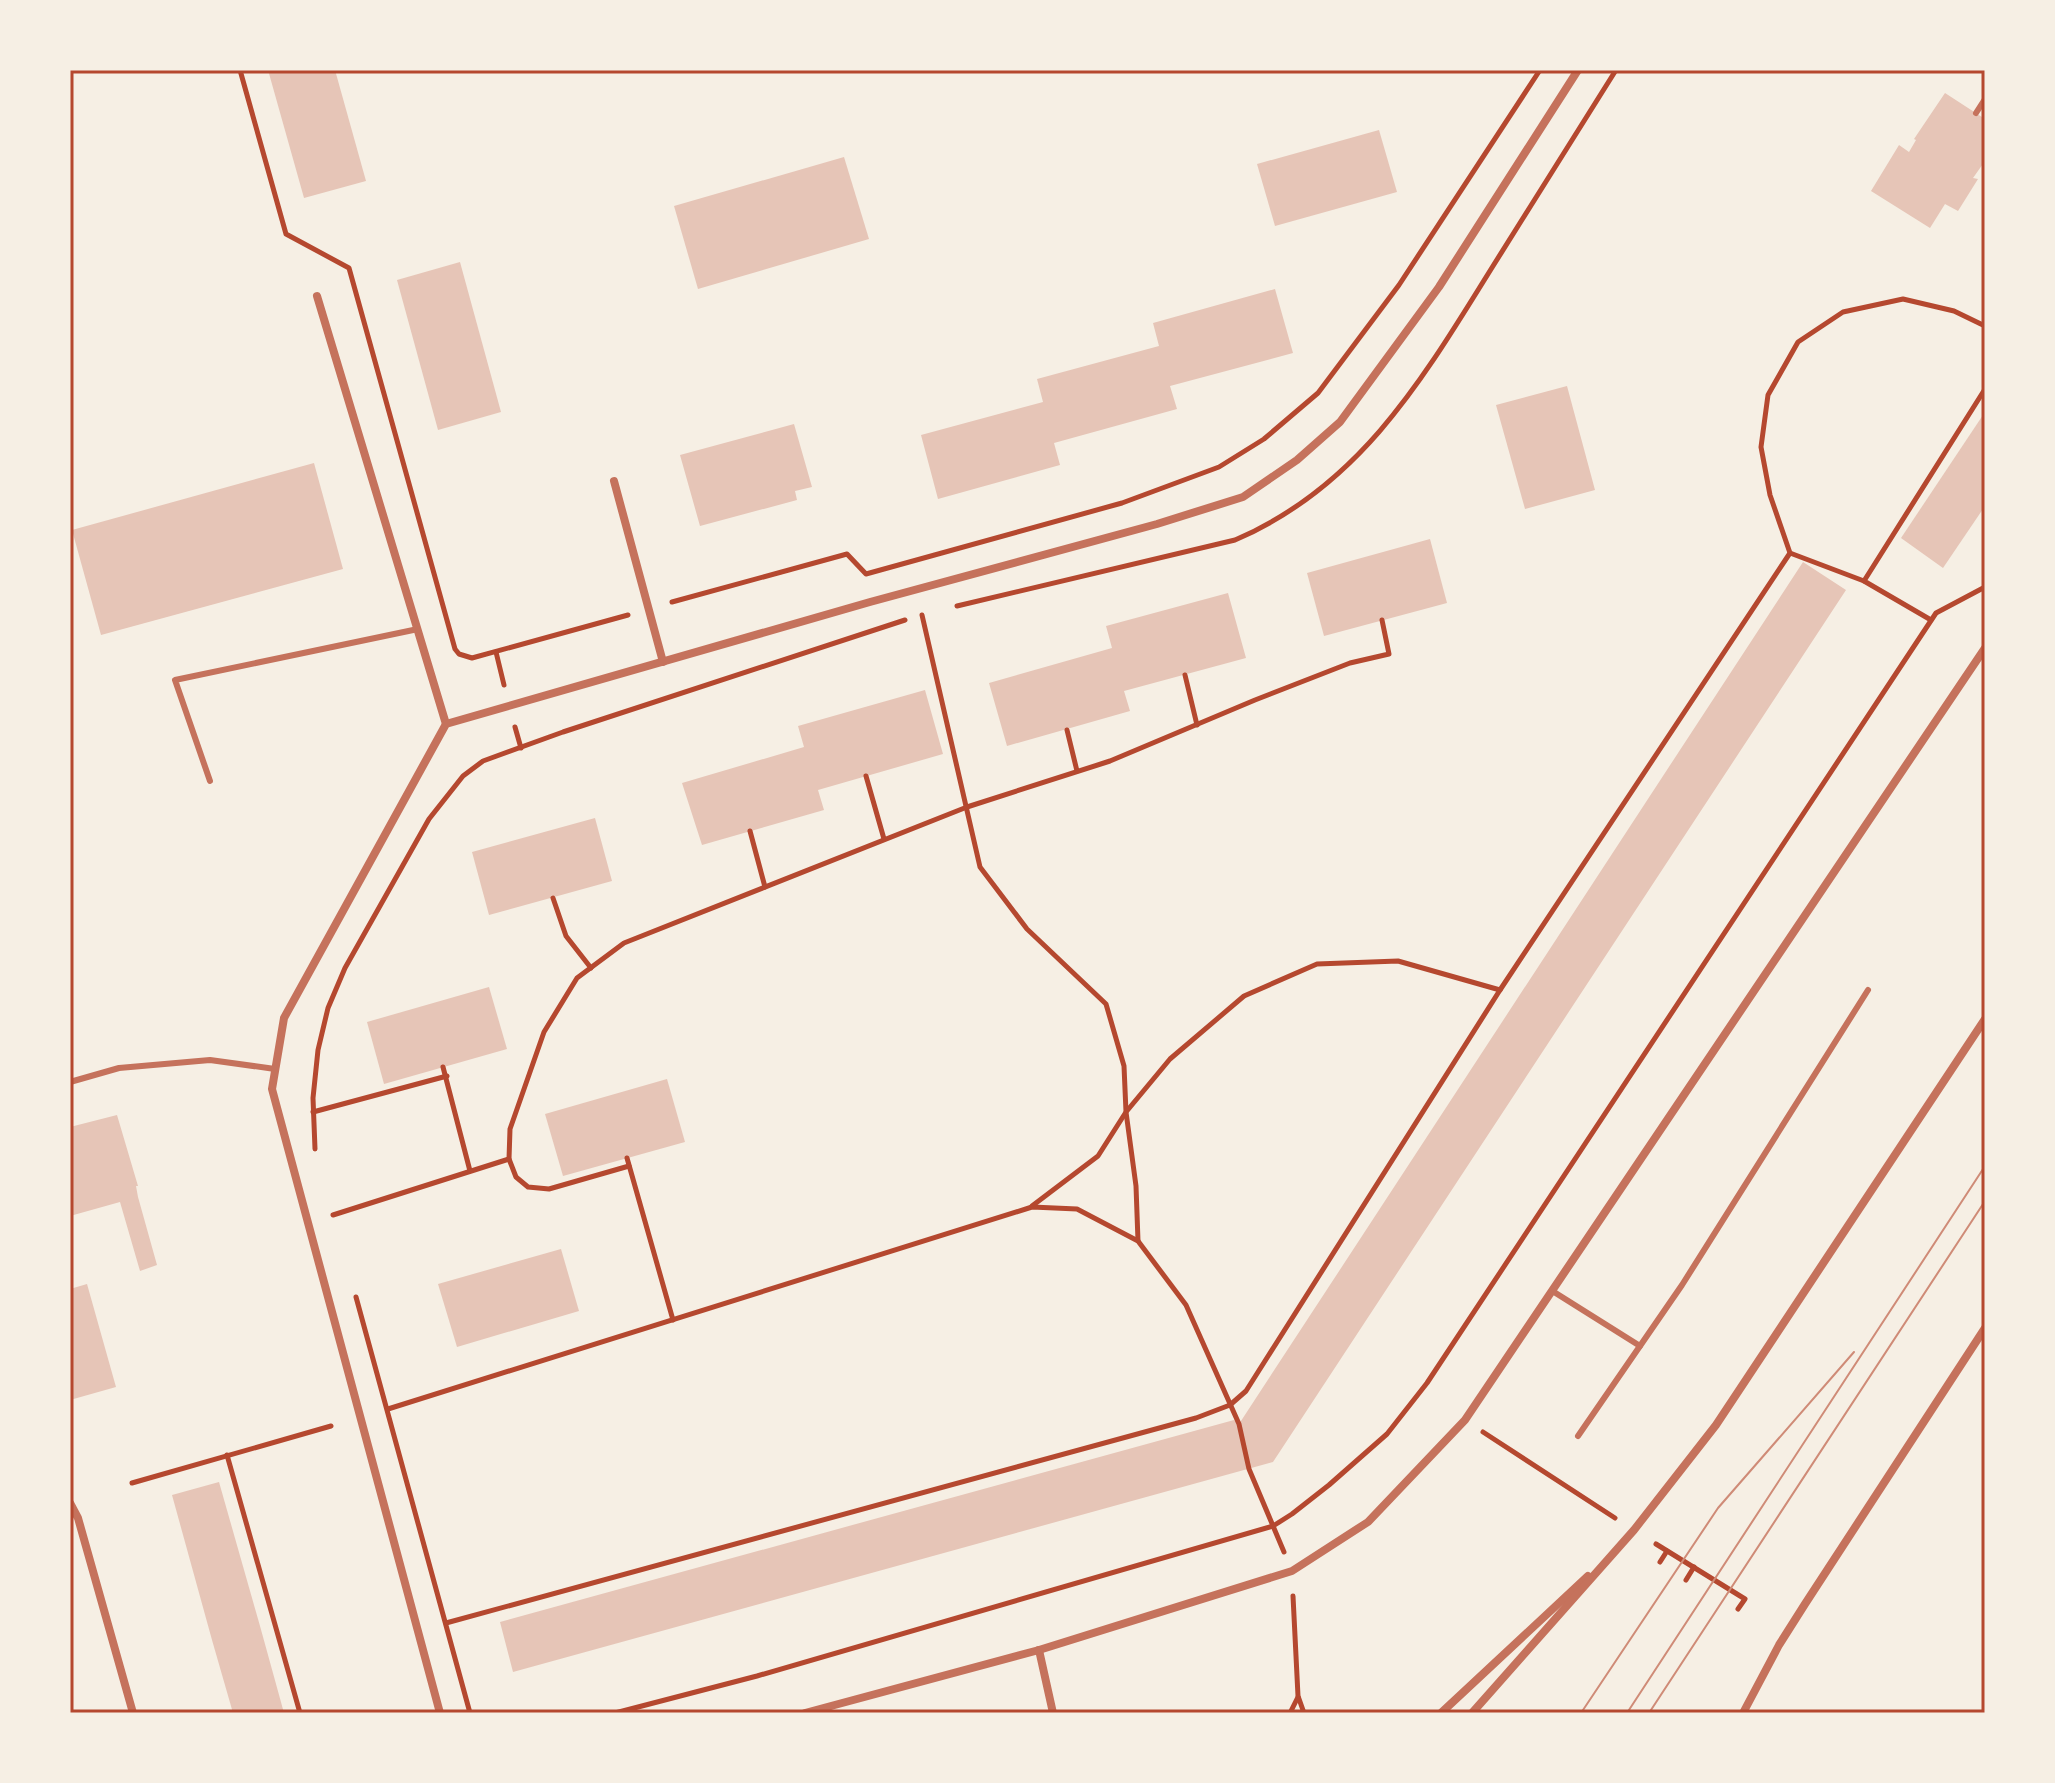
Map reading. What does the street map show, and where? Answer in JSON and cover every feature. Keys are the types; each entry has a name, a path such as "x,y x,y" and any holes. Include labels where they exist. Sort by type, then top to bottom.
{"street":[{"path":"440,1713 272,1089 284,1018 446,724 870,602 1157,524 1243,497 1297,460 1340,422 1439,287 1578,70"},
{"path":"317,296 446,724"},
{"path":"614,481 663,662"},
{"path":"805,1713 1039,1650 1292,1571 1368,1522 1465,1420 1985,648"},
{"path":"1472,1713 1634,1530 1716,1425 1985,1019"},
{"path":"1743,1713 1779,1645 1985,1328"},
{"path":"70,1503 78,1518 133,1713"},
{"path":"1441,1713 1634,1530"},
{"path":"1039,1650 1053,1713"}],"lane":[{"path":"1976,113 1985,99"},
{"path":"210,781 175,680 418,629"},
{"path":"1578,1436 1640,1346 1868,990"},
{"path":"70,1082 119,1068 210,1060 275,1069"},
{"path":"1554,1292 1640,1346"}],"path":[{"path":"240,70 286,234 349,268 452,644 459,654 472,658 847,554 866,574 1122,503 1200,476 1242,454 1318,393 1399,285 1540,70"},
{"path":"952,608 1235,540 1262,528 1313,496 1352,463 1390,421 1429,369 1616,70"},
{"path":"1790,553 1770,495 1761,447 1768,395 1798,342 1843,312 1903,299 1954,311 1985,326"},
{"path":"1864,581 1985,389"},
{"path":"1790,553 1864,581 1931,620"},
{"path":"446,1623 1196,1418 1230,1405 1246,1391 1500,990 1790,553"},
{"path":"615,1713 757,1676 1273,1526 1329,1485 1387,1434 1427,1383 1936,613 1985,587"},
{"path":"316,1153 313,1112 318,1050 328,1008 345,968 422,832 463,776 483,761 937,611"},
{"path":"922,615 980,867 1027,929 1106,1004 1124,1066 1138,1241"},
{"path":"629,1166 549,1189 528,1187 516,1177 509,1159 510,1129 544,1032 577,978 624,943 967,807 1110,761 1350,663 1389,654 1382,620"},
{"path":"496,652 506,690"},
{"path":"1185,675 1197,725"},
{"path":"515,726 521,748"},
{"path":"1067,730 1077,772"},
{"path":"866,776 884,839"},
{"path":"750,831 765,887"},
{"path":"553,898 566,936 591,968"},
{"path":"1032,1207 1098,1156 1126,1112 1170,1059 1244,996 1317,964 1398,961 1500,990"},
{"path":"443,1067 470,1171"},
{"path":"313,1112 447,1076"},
{"path":"627,1158 673,1320"},
{"path":"333,1215 509,1159"},
{"path":"330,1202 337,1230"},
{"path":"388,1409 1032,1207 1077,1209 1138,1241 1186,1305 1239,1424 1249,1469 1292,1571 1298,1696 1304,1713"},
{"path":"354,1290 470,1713"},
{"path":"1465,1420 1618,1520"},
{"path":"132,1483 331,1426"},
{"path":"227,1455 300,1713"},
{"path":"1656,1544 1745,1599 1738,1609"},
{"path":"1660,1562 1667,1551"},
{"path":"1686,1580 1694,1567"},
{"path":"1290,1713 1298,1696"}],"building":[{"path":"268,70 335,70 366,181 304,198"},
{"path":"1945,93 1985,119 1985,161 1973,178 1978,179 1958,211 1945,204 1930,228 1871,191 1899,145 1909,152 1914,139"},
{"path":"1379,130 1397,192 1275,226 1257,164"},
{"path":"844,157 869,239 698,289 674,206"},
{"path":"460,262 501,412 438,430 397,280"},
{"path":"1275,289 1293,353 1170,386 1177,409 1054,443 1060,465 938,499 921,435 1043,402 1037,379 1159,346 1153,323"},
{"path":"1567,386 1595,490 1525,509 1496,405"},
{"path":"1985,412 1985,506 1943,568 1901,538"},
{"path":"794,424 812,487 795,491 797,500 700,526 680,455"},
{"path":"314,463 343,569 101,635 72,530"},
{"path":"1430,539 1447,603 1324,636 1307,573"},
{"path":"1803,562 1846,590 1273,1462 513,1672 500,1622 1234,1420 1239,1424"},
{"path":"1228,593 1246,658 1124,691 1130,711 1007,746 989,683 1112,648 1106,626"},
{"path":"925,690 943,754 818,790 824,810 702,845 682,783 804,747 798,726"},
{"path":"595,818 612,881 489,915 472,852"},
{"path":"489,987 507,1049 384,1084 367,1022"},
{"path":"667,1079 685,1142 563,1176 545,1114"},
{"path":"117,1115 157,1265 140,1271 120,1202 70,1216 70,1127"},
{"path":"561,1249 579,1311 457,1347 438,1284"},
{"path":"87,1284 116,1387 70,1400 70,1289"},
{"path":"219,1482 284,1713 233,1713 212,1640 172,1495"}],"tram line":[{"path":"1627,1713 1985,1166"},
{"path":"1649,1713 1985,1201"},
{"path":"1581,1713 1718,1508 1854,1352"}]}
